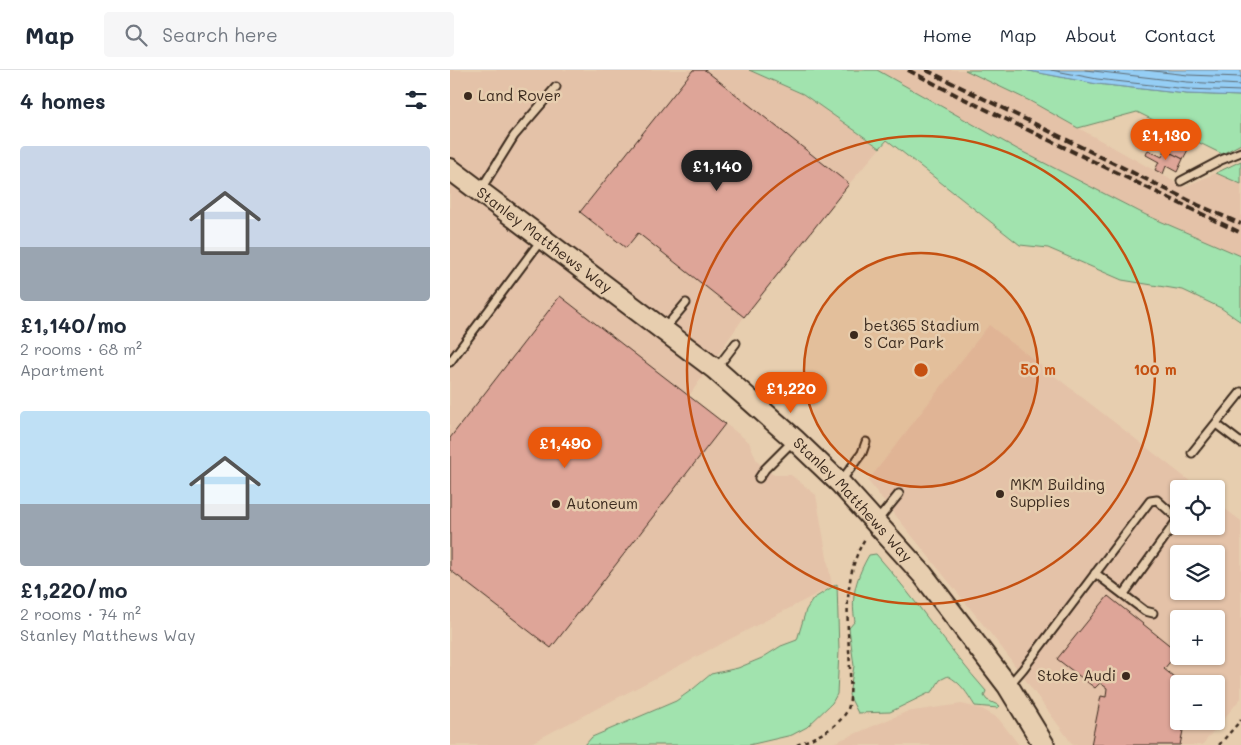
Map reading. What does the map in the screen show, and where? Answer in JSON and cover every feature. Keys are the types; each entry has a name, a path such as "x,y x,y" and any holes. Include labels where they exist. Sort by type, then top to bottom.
{"main road":[{"name":"Stanley Matthews Way","path":"450,169 715,369 840,483 923,575 1008,686 1044,745"}],"lane":[{"path":"480,192 514,136 556,87"},
{"path":"1181,181 1221,160 1241,152"},
{"path":"450,362 543,239"},
{"path":"663,330 686,303"},
{"path":"715,369 736,343"},
{"path":"1192,453 1241,392"},
{"path":"1216,424 1241,443"},
{"path":"759,478 765,469 794,440"},
{"path":"840,483 862,453 866,442"},
{"path":"875,523 899,494"},
{"path":"1008,686 1023,669 1150,501 1157,500 1178,519 1124,594"},
{"path":"1095,573 1145,611 1153,613"}],"path":[{"path":"797,745 828,732 847,710 850,686 848,598 850,579 854,559 875,523"},
{"path":"1219,745 1241,720"}],"shaded area":[{"path":"450,70 749,70 803,94 880,148 849,184 744,317 689,396 749,442 757,461 765,469 774,475 791,475 816,495 832,586 527,745 450,745"},
{"path":"849,70 965,70 1030,101 1184,187 1216,173 1241,184 1241,256 1146,215"},
{"path":"989,325 1188,480 1170,480 1170,535 1225,535 1225,509 1241,521 1241,698 1225,717 1225,675 1170,675 1170,730 1214,730 1202,745 1073,745 1002,648 868,481"},
{"path":"962,704 982,709 998,718 1019,745 829,745 906,712"}],"green space":[{"path":"749,70 877,70 1017,149 1146,215 1241,256 1241,322 1221,308 1183,290 1122,280 1048,248 1020,245 887,140 880,148 803,94"},
{"path":"965,70 1024,70 1097,84 1187,94 1241,96 1241,144 1222,154 1137,112 1078,128 1030,101"},
{"path":"1241,161 1241,184 1216,173"},
{"path":"876,554 986,691 984,696 987,700 1000,706 998,708 975,706 960,685 948,676 940,680 933,691 890,712 858,713 849,695 854,666 849,628 855,621 853,604 858,579 869,555"},
{"path":"837,584 839,651 837,694 832,703 807,727 792,735 749,745 585,745 592,737 676,701 711,674 738,668 797,640 806,610 813,599"}],"water":[{"path":"1024,70 1241,70 1241,96 1187,94 1097,84"}],"building":[{"path":"693,70 705,70 849,184 744,317 638,233 626,248 580,212"},
{"path":"1167,128 1183,136 1181,142 1190,146 1183,159 1165,150 1170,139 1163,136"},
{"path":"1148,150 1162,157 1165,150 1183,159 1177,172 1166,166 1163,174 1155,170 1159,162 1146,155"},
{"name":"Autoneum","path":"560,296 725,424 551,648 450,570 450,438"},
{"name":"Stoke Audi","path":"1108,596 1170,646 1170,662 1164,669 1172,675 1170,675 1170,730 1183,730 1180,745 1091,745 1101,696 1106,697 1107,688 1100,683 1095,688 1057,659"}],"railway":[{"path":"908,70 1241,233"},
{"path":"926,70 1198,205 1241,224"}],"place":[{"name":"Land Rover","path":"468,96"},
{"name":"bet365 Stadium S Car Park","path":"854,335"},
{"name":"MKM Building Supplies","path":"1000,494"},
{"name":"Autoneum","path":"556,504"},
{"name":"Stoke Audi","path":"1126,676"}]}
